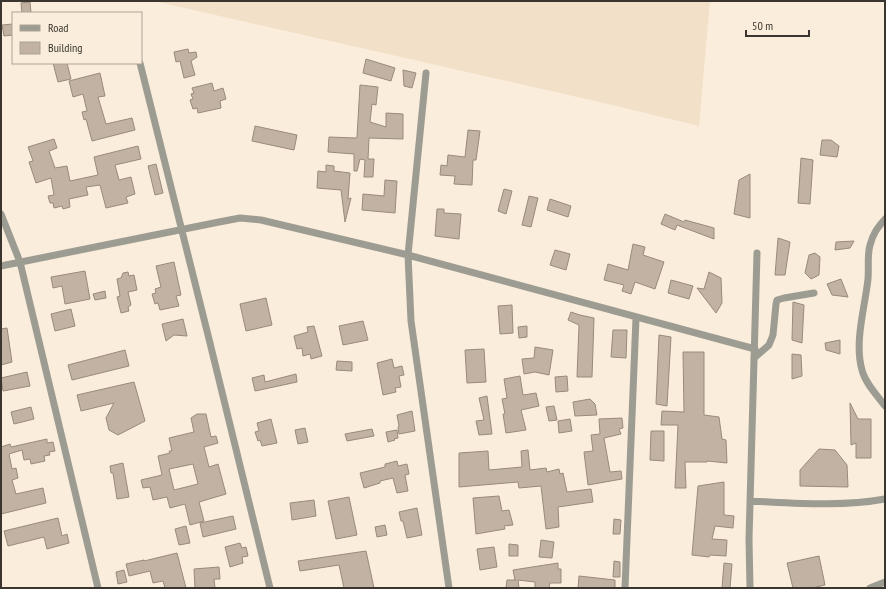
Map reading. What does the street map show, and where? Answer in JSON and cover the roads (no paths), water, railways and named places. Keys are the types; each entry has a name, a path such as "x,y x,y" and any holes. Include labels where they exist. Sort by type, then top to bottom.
{"street":[{"path":"140,64 270,588"},
{"path":"426,73 408,255 411,322 449,588"},
{"path":"1,214 20,262 98,588"},
{"path":"1,266 240,218 261,220 408,255 755,349"},
{"path":"885,219 875,230 869,247 868,279 859,357 862,372 872,389 885,406"},
{"path":"750,588 750,501 757,253"},
{"path":"754,358 769,345 773,335 777,300 814,293"},
{"path":"625,588 636,318"},
{"path":"750,501 836,504 864,503 885,498"},
{"path":"870,588 885,582"}]}
